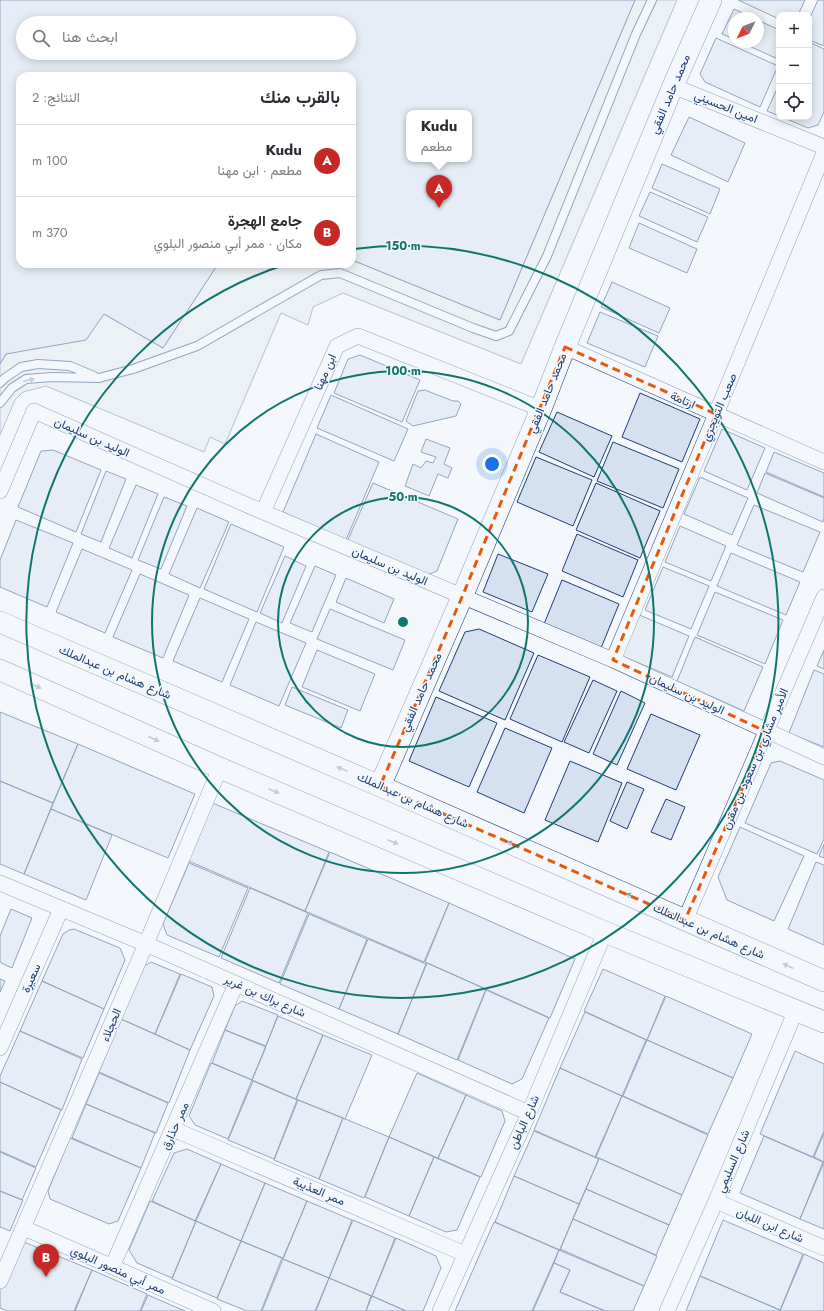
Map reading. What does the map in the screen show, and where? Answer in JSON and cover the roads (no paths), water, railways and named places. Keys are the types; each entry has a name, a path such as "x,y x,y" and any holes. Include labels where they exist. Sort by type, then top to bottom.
{"street":[{"name":"محمد حامد الفقي","path":"380,786 462,597 541,409 565,347 673,86 711,0"},
{"name":"امين الحسيني","path":"673,86 824,147"},
{"name":"صعب التويجري","path":"613,660 824,153"},
{"name":"ابن مهنا","path":"263,512 337,346 358,336 541,409"},
{"name":"ارتامة","path":"565,347 824,462"},
{"name":"الوليد بن سليمان","path":"0,491 34,411 263,512 613,660 824,757"},
{"name":"الأمير مشاري بن سعود بن مقرن","path":"685,920 824,597"},
{"name":"شارع هشام بن عبدالملك","path":"0,622 380,786 824,982"},
{"path":"0,670 220,768 605,932 824,1022"},
{"name":"الحجلاء","path":"0,1281 146,944 220,768"},
{"name":"شارع براك بن غرير","path":"0,883 146,944 529,1113"},
{"name":"سعيرة","path":"0,1048 61,909"},
{"name":"شارع الباطن","path":"440,1311 529,1113 605,932"},
{"name":"ممر حذارق","path":"112,1267 236,984"},
{"name":"شارع السليمي","path":"667,1311 716,1202 796,1010"},
{"name":"ممر العذيبة","path":"173,1129 465,1254"},
{"name":"شارع ابن اللبان","path":"716,1202 824,1248"},
{"name":"ممر أبي منصور البلوي","path":"24,1228 213,1311"}],"lane":[{"path":"0,404 12,388 26,379 52,377 98,378 134,369 197,346 321,275 340,273 496,336 509,331 547,256 636,34 652,0"},
{"path":"0,383 21,367 38,364 70,366 98,378"}],"place":[{"name":"Kudu","path":"439,208"},
{"name":"جامع الهجرة","path":"46,1277"}]}
